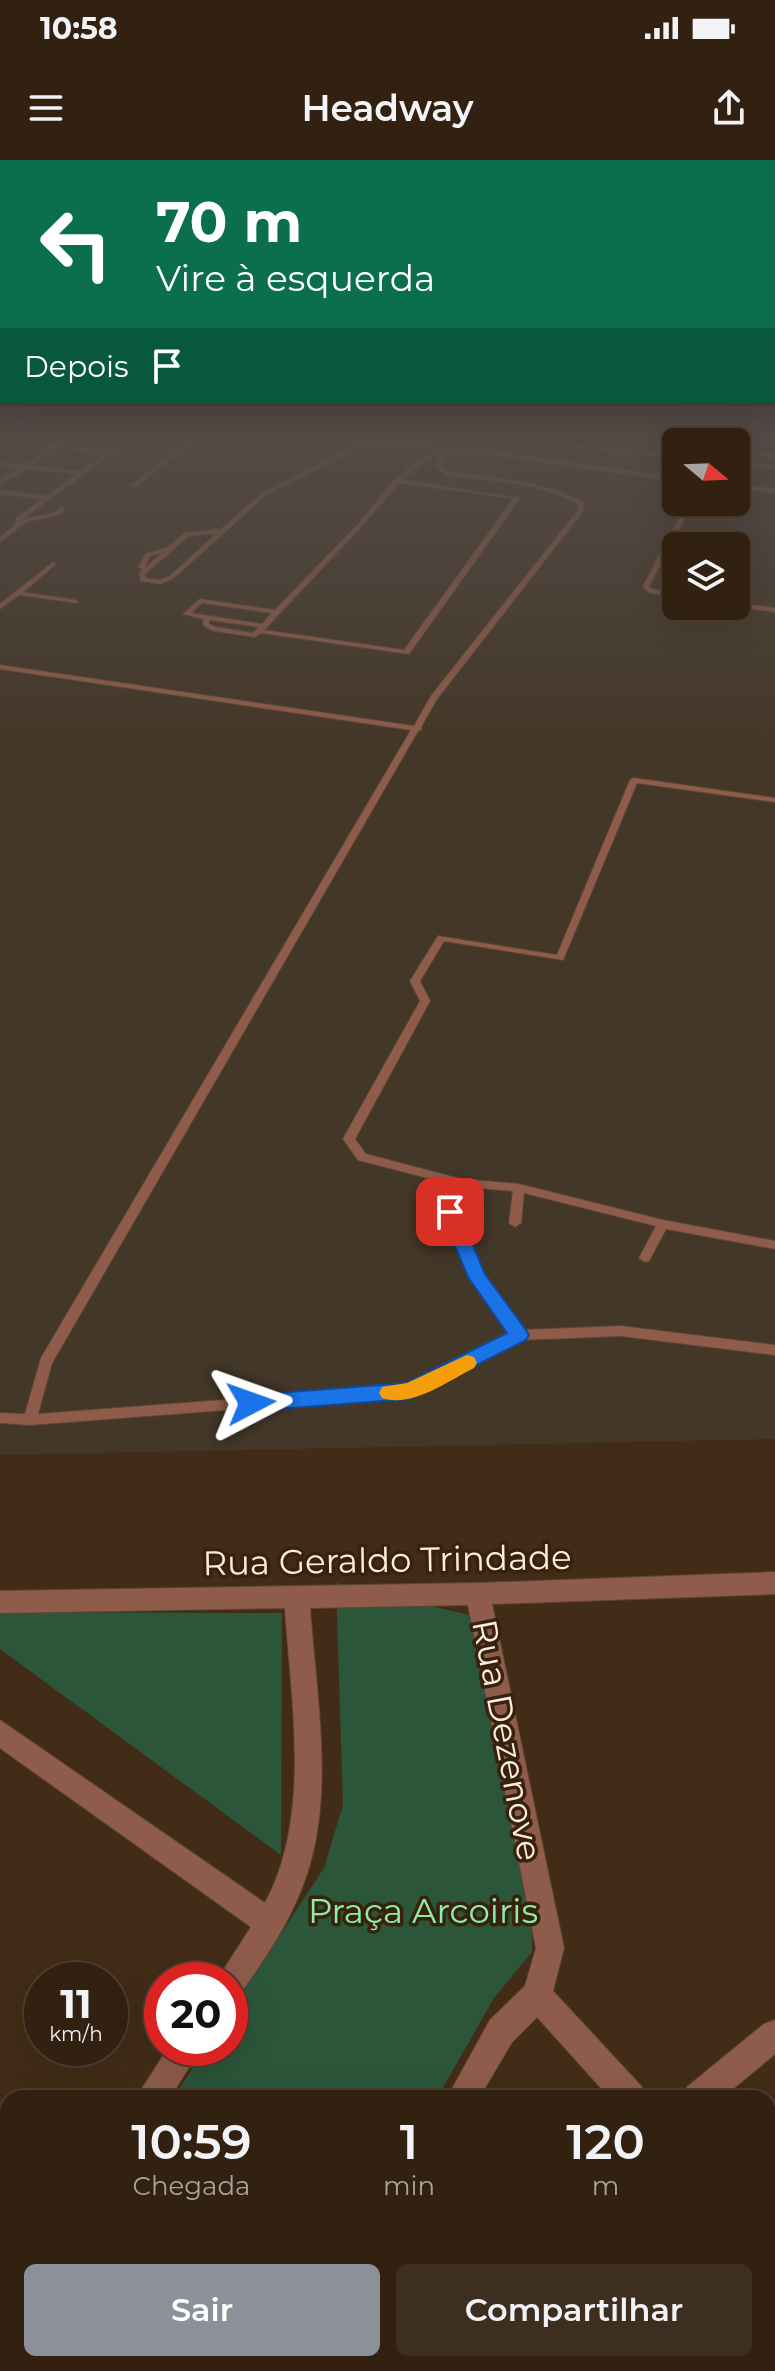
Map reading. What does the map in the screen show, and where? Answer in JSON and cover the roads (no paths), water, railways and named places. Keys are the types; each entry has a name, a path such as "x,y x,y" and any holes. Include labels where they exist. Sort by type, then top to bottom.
{"street":[{"name":"Rua Geraldo Trindade","path":"0,1602 478,1594 775,1583"},
{"name":"Rua Dezenove","path":"467,2090 501,2031 537,1995 550,1948 478,1594"},
{"path":"245,1962 271,1924 296,1861 306,1797 297,1596"},
{"path":"0,1733 271,1924"},
{"path":"537,1995 624,2090"},
{"path":"708,2090 775,2035"},
{"path":"157,2090 173,2066"}],"lane":[{"path":"178,542 142,574 143,580 161,582 172,577 209,542"},
{"path":"277,612 201,601 186,614 206,617 206,625 214,629 255,635 261,628 277,612 343,542"},
{"path":"261,628 406,652 485,542"},
{"path":"30,1420 46,1362 434,698 556,542"},
{"path":"662,556 646,586 650,591 662,593"},
{"path":"0,607 53,564"},
{"path":"17,593 75,602"},
{"path":"750,607 775,610"},
{"path":"0,667 418,729"},
{"path":"775,800 634,780 560,958 441,938 415,981 425,1001 349,1139 362,1157 461,1183 519,1188 663,1224 775,1245"},
{"path":"461,1183 450,1212 477,1277 519,1335"},
{"path":"515,1223 519,1188"},
{"path":"645,1258 663,1224"},
{"path":"0,1418 30,1420 409,1391 519,1335 621,1331 775,1350"}],"park label":[{"name":"Praça Arcoiris","path":"423,1911"}]}
